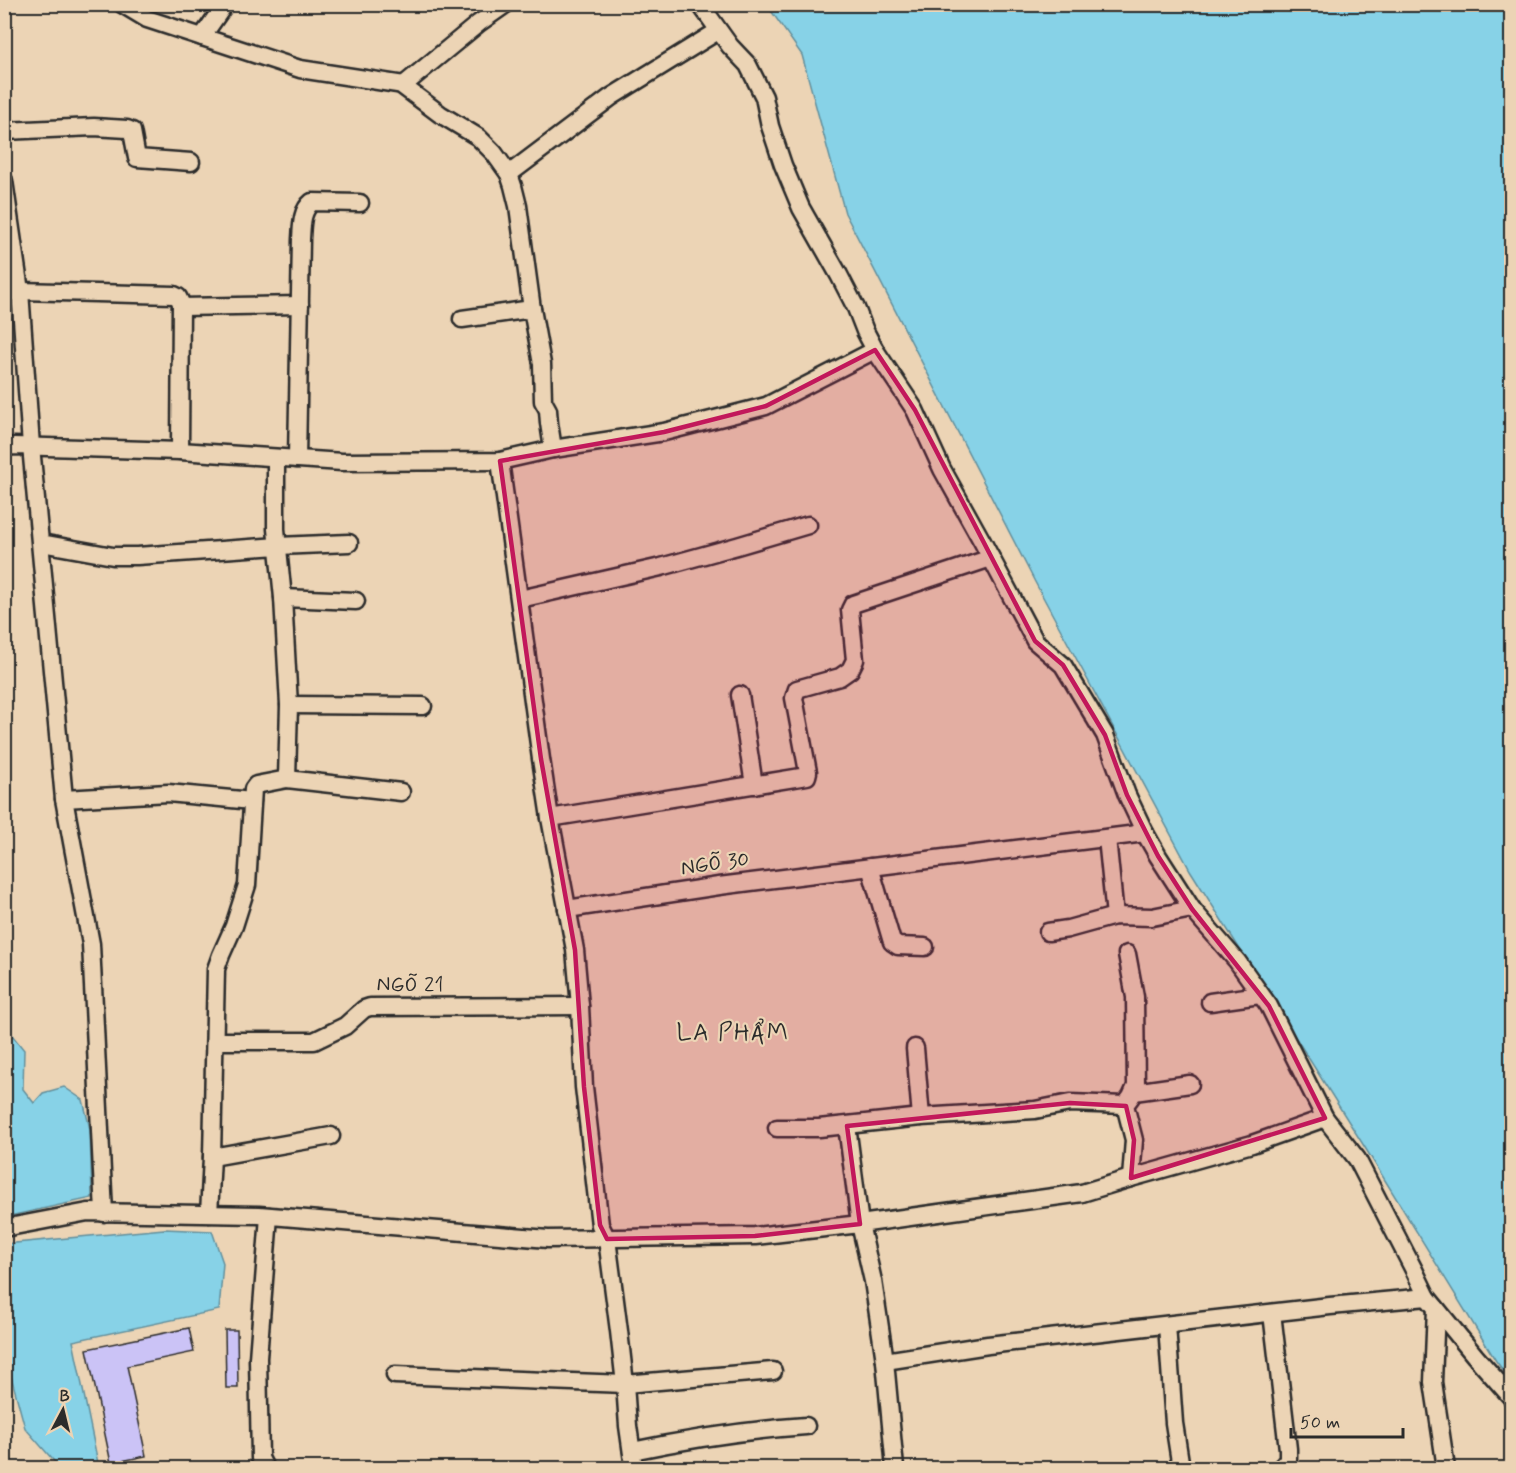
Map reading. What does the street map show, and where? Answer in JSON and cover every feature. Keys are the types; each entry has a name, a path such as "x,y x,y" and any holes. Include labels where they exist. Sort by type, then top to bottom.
{"street":[{"path":"122,4 147,19 300,69 404,85 406,89 440,114 478,138 494,153 508,174 518,206 542,364 543,401 548,410 554,449"},
{"path":"202,37 225,4"},
{"path":"404,85 479,23 506,4"},
{"path":"700,4 718,31 748,65 764,97 770,126 801,208 839,275 875,350 915,410 942,469 1035,641 1063,665 1105,735 1127,795 1145,832 1192,909 1237,961 1269,1006 1325,1118 1357,1159 1432,1303 1474,1356 1512,1398"},
{"path":"508,174 611,97 718,31"},
{"path":"4,131 127,129 132,131 137,158 191,162"},
{"path":"4,181 12,292 41,543 64,799 91,944 104,1213"},
{"path":"297,459 303,213 312,202 360,203"},
{"path":"12,292 174,295 178,297 181,303 180,451"},
{"path":"181,308 300,305"},
{"path":"462,319 532,309"},
{"path":"4,448 31,446 180,451 342,462 500,461 554,449 664,432 766,406 875,350"},
{"path":"276,458 276,528 283,598 289,705 286,779"},
{"path":"500,461 550,818 575,950 584,1087 600,1225 607,1239 626,1384 634,1468"},
{"path":"520,599 661,567 808,525"},
{"path":"41,543 113,556 349,543"},
{"path":"550,818 754,786 807,775 795,695 797,689 840,677 850,670 855,660 850,610 853,604 991,558"},
{"path":"283,598 356,601"},
{"path":"740,695 754,786"},
{"path":"289,705 423,706"},
{"path":"209,1214 216,969 234,926 247,885 253,789 256,784 286,779 401,792"},
{"path":"64,799 168,793 252,801"},
{"name":"NGÕ 30","path":"567,909 652,895 1145,832"},
{"path":"1107,838 1115,916"},
{"path":"870,867 892,942 898,946 926,947"},
{"path":"1048,932 1115,916 1152,917 1192,909"},
{"path":"1126,954 1136,997 1136,1086 1130,1098 1134,1140 1131,1178"},
{"path":"1209,1002 1260,995"},
{"name":"NGÕ 21","path":"215,1041 314,1041 345,1026 364,1009 370,1007 580,1006"},
{"path":"915,1048 921,1117"},
{"path":"777,1128 847,1126 921,1117 1035,1110 1070,1103 1130,1098 1190,1084"},
{"path":"4,1228 88,1212 269,1216 548,1239 755,1236 1082,1193 1252,1144 1325,1118"},
{"path":"847,1126 860,1224 873,1281 885,1361 896,1468"},
{"path":"212,1157 330,1136"},
{"path":"265,1468 260,1458 258,1358 269,1216"},
{"path":"885,1361 988,1345 1272,1312 1330,1306 1432,1303"},
{"path":"1432,1303 1433,1382 1446,1468"},
{"path":"1272,1312 1288,1449 1288,1460 1281,1468"},
{"path":"1167,1325 1174,1424 1181,1468"},
{"path":"395,1375 626,1384 773,1371"},
{"path":"632,1451 744,1431 806,1426"}],"highlighted area":[{"path":"875,350 915,410 1035,641 1063,665 1105,735 1127,795 1158,856 1192,909 1269,1006 1325,1118 1131,1178 1134,1140 1126,1106 1070,1103 847,1126 860,1224 755,1236 607,1239 600,1225 584,1087 575,950 541,759 500,461 664,432 766,406"}],"water":[{"path":"767,5 1511,5 1511,1381 1496,1361 1190,870 1035,582 845,213 802,55"},
{"path":"8,1030 24,1050 23,1089 34,1103 43,1093 64,1087 83,1100 90,1129 92,1198 5,1217 4,1031"},
{"path":"164,1229 212,1231 223,1263 219,1310 73,1341 99,1468 60,1468 25,1428 5,1354 5,1244"}],"building":[{"path":"189,1328 194,1352 127,1366 146,1456 111,1463 87,1349"},
{"path":"225,1330 237,1330 238,1388 226,1388"}],"district":[{"name":"LA PHẨM","path":"733,1033"}]}
